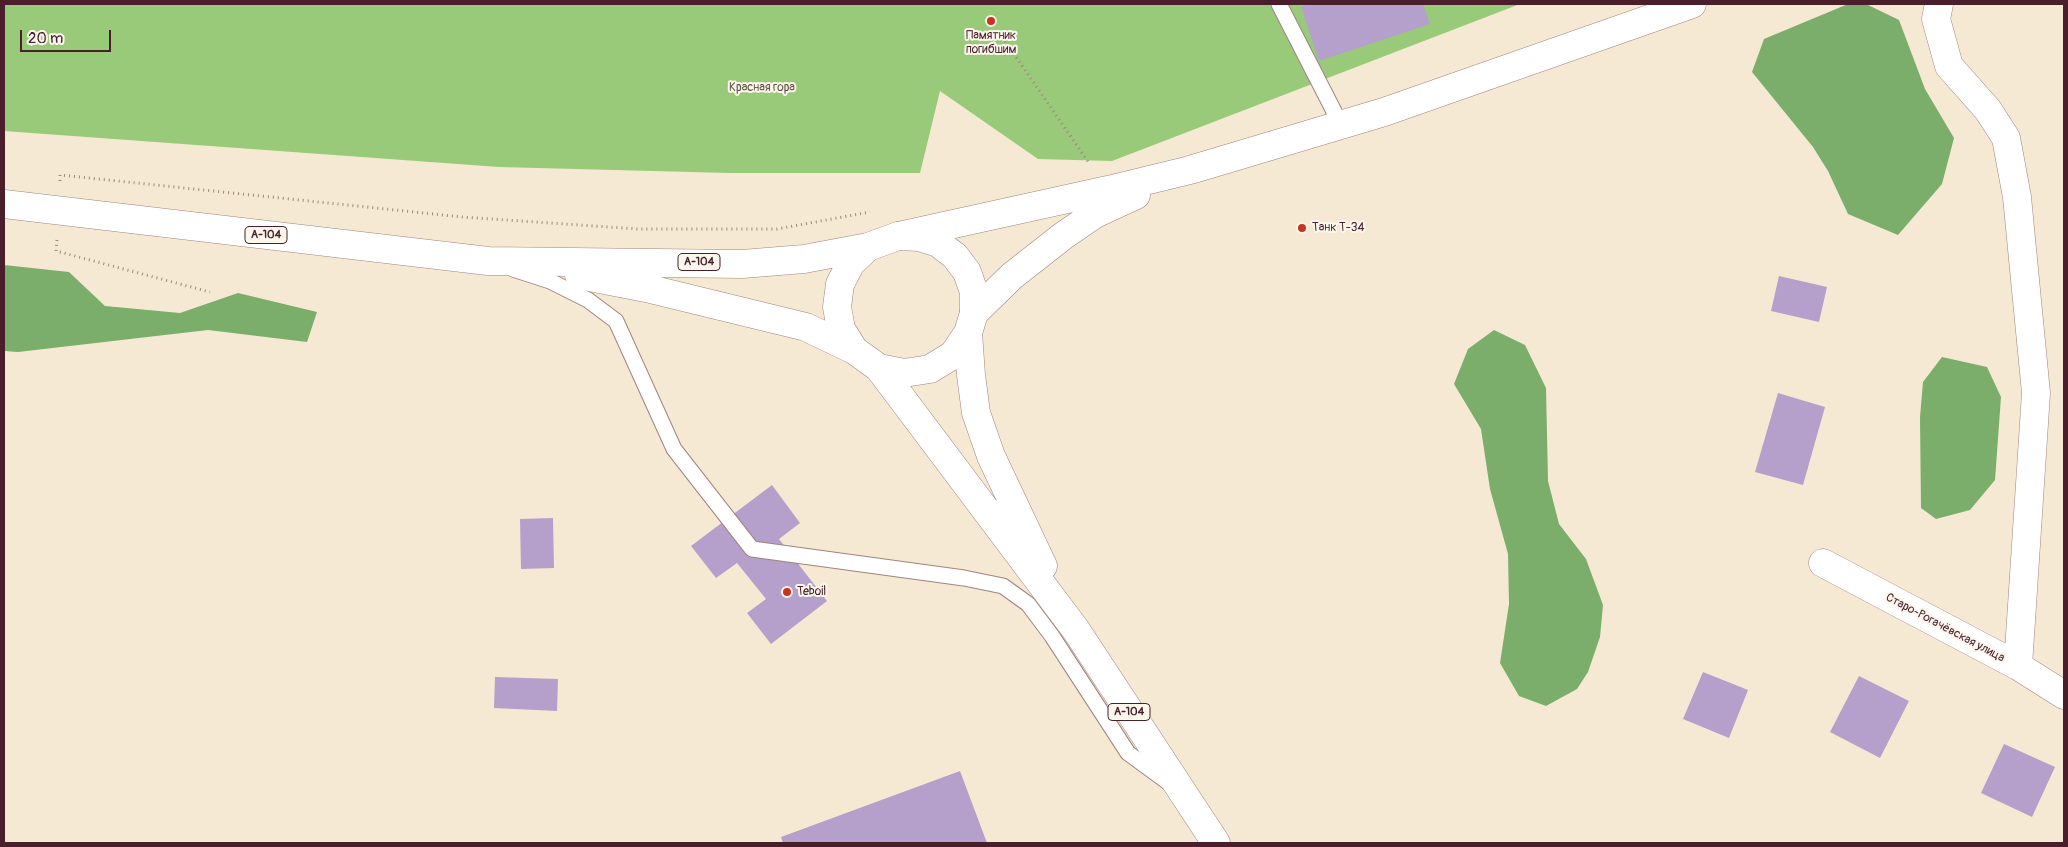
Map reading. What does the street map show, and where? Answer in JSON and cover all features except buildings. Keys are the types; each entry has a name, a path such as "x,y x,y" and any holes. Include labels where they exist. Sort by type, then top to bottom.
{"main road":[{"path":"898,236 1190,170 1384,112 1566,50 1692,4"},
{"path":"1939,4 1936,19 1949,66 1988,110 2006,138 2017,197 2036,393 2018,666"},
{"path":"971,323 1034,257 1095,214 1190,170"},
{"name":"А-104","path":"4,204 488,261 742,264 804,259 868,247 898,236 919,237 938,243 955,256 967,272 974,292 971,323 971,375 976,413 991,456 1033,546 1076,630"},
{"name":"А-104","path":"854,350 841,329 837,306 840,284 851,263 868,247"},
{"name":"А-104","path":"529,262 585,276 655,290 806,327 854,350 879,368 1076,630 1216,843"},
{"name":"А-104","path":"879,368 904,373 930,368 952,355 971,323"},
{"name":"Старо-Рогачёвская улица","path":"1823,563 2018,666 2064,696"}],"lane":[{"path":"1279,4 1341,125"},
{"path":"488,261 558,285 588,300 616,321 674,449 752,549 955,577 1003,586 1028,604 1046,628 1128,753 1183,793"}],"path":[{"path":"1006,41 1090,163 1080,165"},
{"path":"210,292 56,252 60,174 462,217 638,229 777,229 878,211"}],"green space":[{"name":"Красная гора","path":"4,4 1520,4 1112,161 1038,159 940,91 920,173 729,173 499,167 4,131"},
{"path":"1848,4 1866,4 1899,20 1925,89 1954,138 1942,184 1898,235 1848,214 1828,171 1813,147 1752,72 1764,39"},
{"path":"4,265 69,272 105,306 180,313 238,293 317,312 307,342 208,330 18,352 4,351"},
{"path":"1494,330 1525,345 1546,388 1548,481 1559,524 1586,559 1603,605 1600,637 1588,672 1577,689 1546,706 1519,696 1500,663 1509,604 1508,554 1490,489 1481,429 1454,384 1468,349"},
{"path":"1942,357 1987,367 2001,397 1995,480 1970,510 1936,519 1921,508 1920,417 1923,382"}],"place":[{"name":"Памятник погибшим","path":"991,21"},
{"name":"Танк Т-34","path":"1302,228"},
{"name":"Teboil","path":"787,592"}]}
